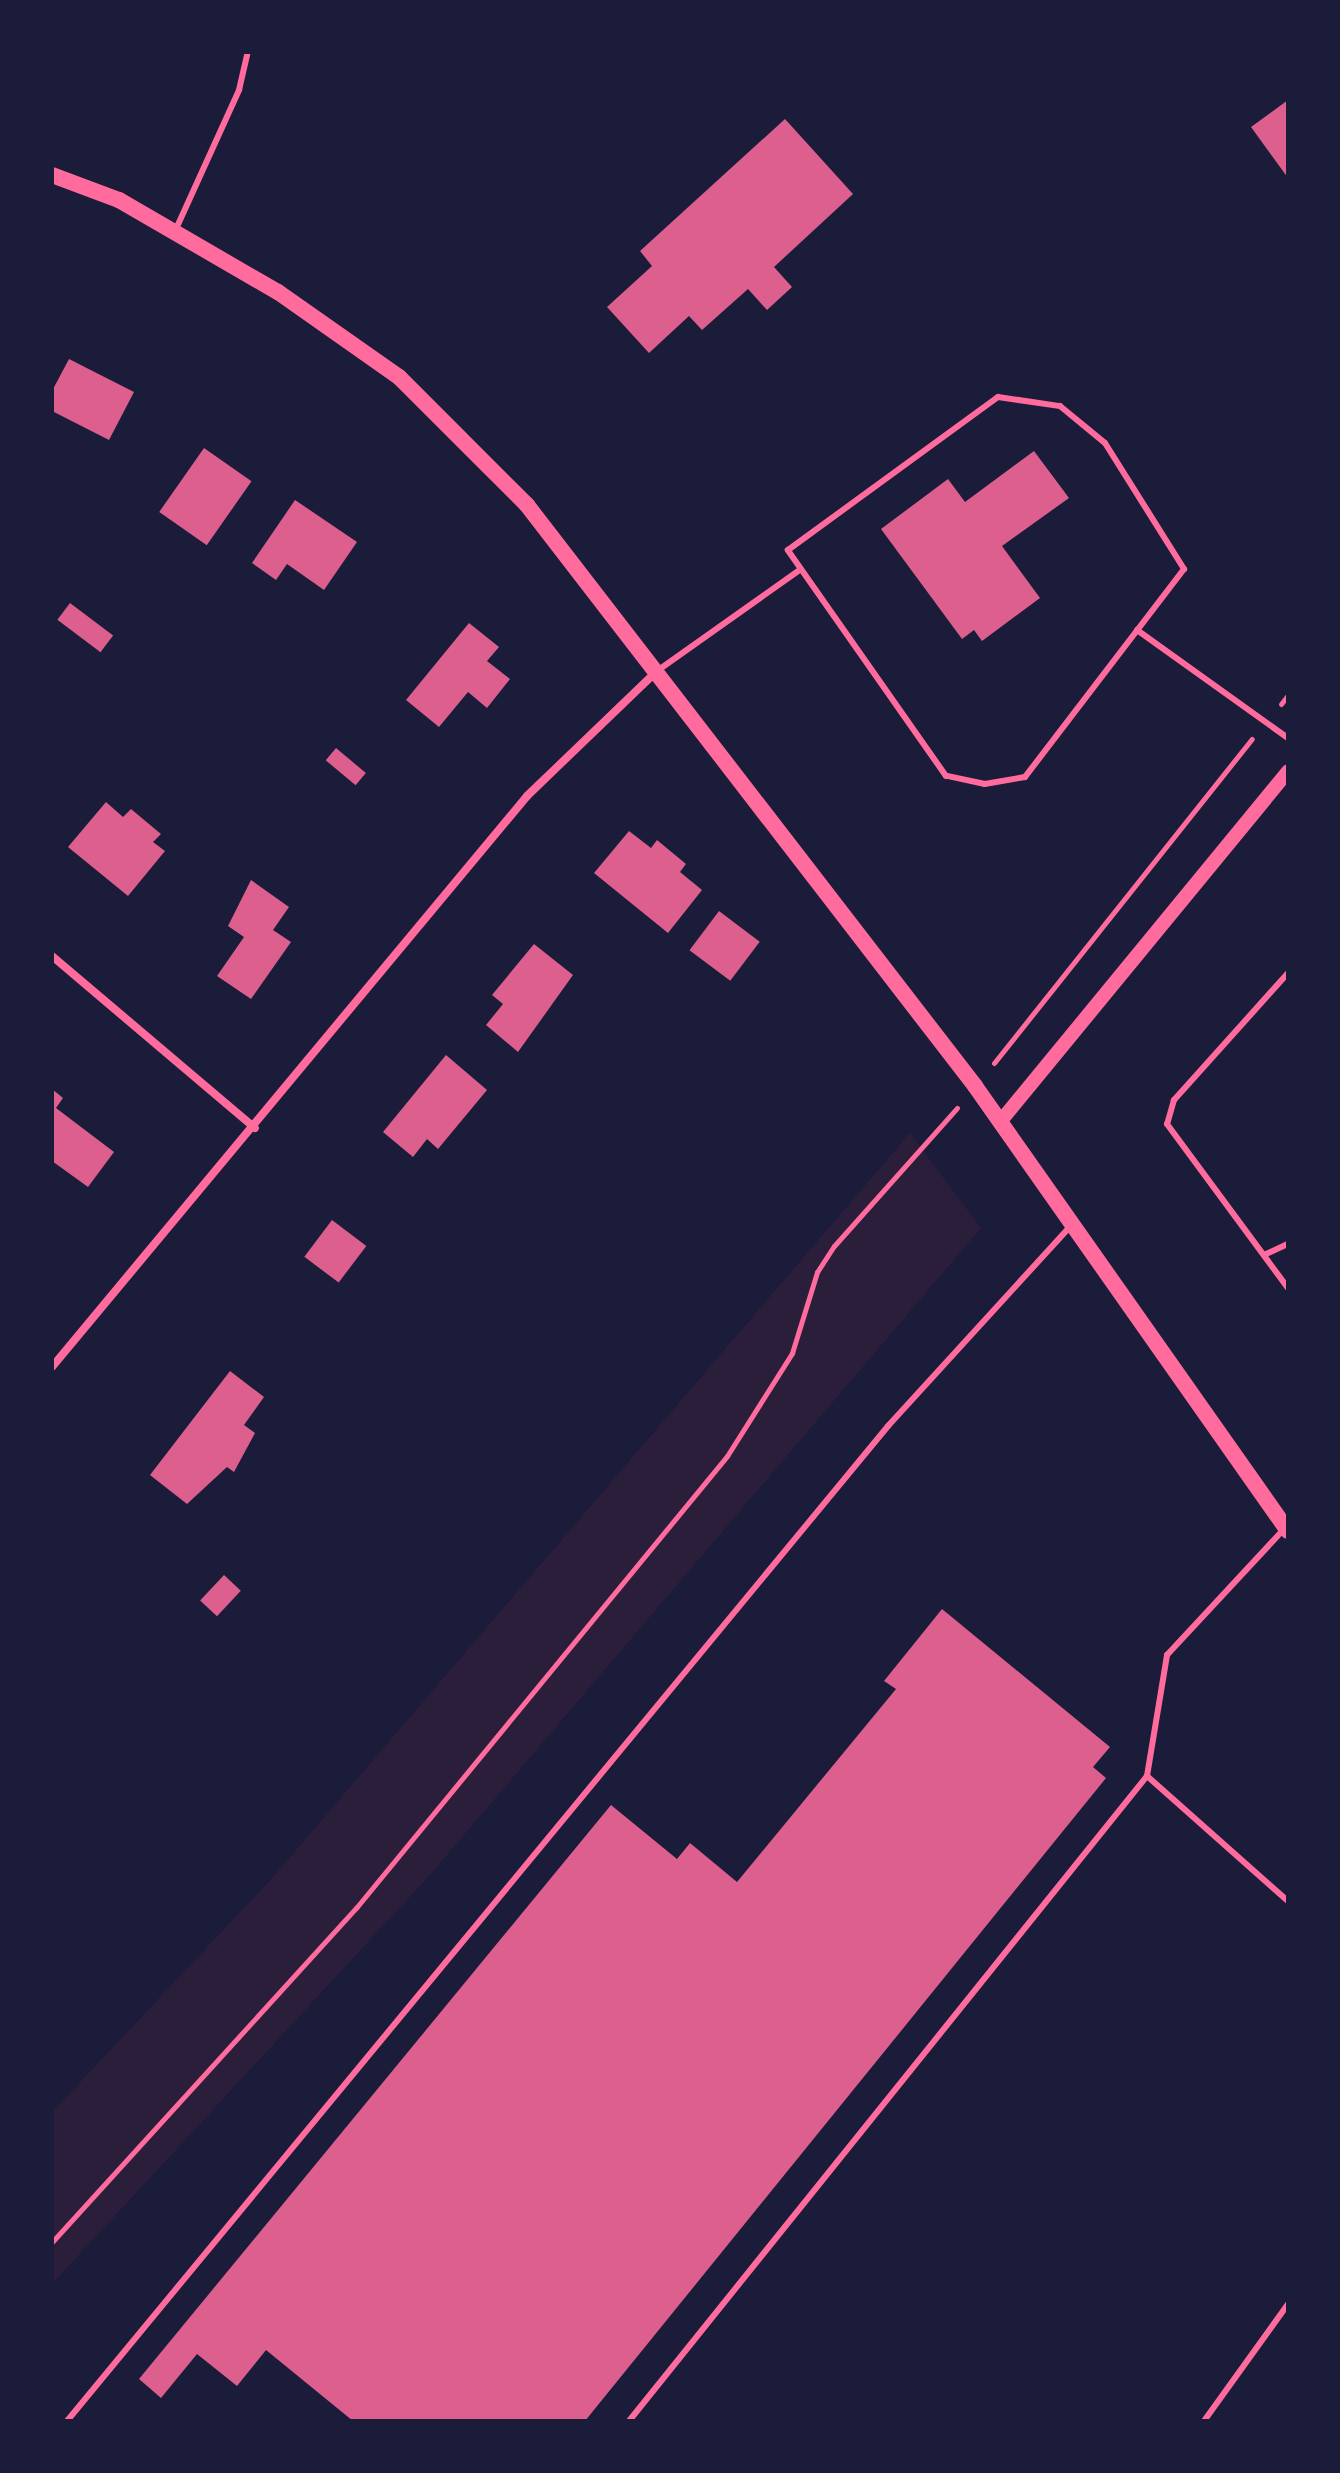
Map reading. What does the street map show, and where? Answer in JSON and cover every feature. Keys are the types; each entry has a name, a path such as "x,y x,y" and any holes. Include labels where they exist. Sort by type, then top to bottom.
{"main road":[{"path":"52,175 119,200 174,232 399,377 527,505 1000,1122 1074,1222 1287,1528"}],"street":[{"path":"52,1367 255,1128 527,796 655,673"},
{"path":"1000,1122 1288,771"},
{"path":"52,956 255,1128"}],"lane":[{"path":"174,232 239,90 248,52"},
{"path":"998,397 1060,406 1105,443 1184,569 1137,630 1025,777 985,784 946,776 788,550 998,397"},
{"path":"655,673 801,569"},
{"path":"1137,630 1288,738"},
{"path":"1288,973 1174,1100 1167,1124 1288,1288"},
{"path":"67,2421 888,1426 1074,1222"},
{"path":"1264,1255 1288,1244"},
{"path":"629,2421 1147,1776 1167,1655 1287,1528"},
{"path":"1147,1776 1288,1901"},
{"path":"1204,2421 1288,2304"}],"path":[{"path":"52,2242 356,1908 727,1456"}],"shaded area":[{"path":"910,1133 981,1228 430,1875 52,2284 52,2112 273,1877"}],"building":[{"path":"1288,100 1288,178 1251,127"},
{"path":"785,119 853,194 774,267 792,287 767,310 748,289 702,330 689,316 649,353 607,307 652,266 640,251"},
{"path":"69,359 134,392 109,440 52,411 52,391"},
{"path":"204,448 252,481 207,545 159,512"},
{"path":"1034,451 1069,498 1002,546 1040,598 982,641 974,630 962,639 881,529 948,479 965,502"},
{"path":"295,500 357,542 324,590 287,564 276,580 252,563"},
{"path":"70,603 113,635 100,652 57,620"},
{"path":"469,623 499,647 487,661 510,679 487,708 468,692 439,727 406,700"},
{"path":"336,748 366,773 356,785 326,760"},
{"path":"106,802 123,817 131,809 161,834 153,842 165,851 128,896 68,847"},
{"path":"629,831 651,848 657,840 686,864 680,872 702,890 668,933 594,873"},
{"path":"251,880 289,907 273,930 291,942 251,999 217,976 244,937 228,926"},
{"path":"719,911 760,942 730,981 690,950"},
{"path":"534,944 573,975 518,1052 486,1025 503,1004 492,995"},
{"path":"446,1055 487,1090 438,1149 427,1139 413,1157 383,1132"},
{"path":"52,1089 63,1098 56,1108 114,1152 88,1187 52,1161"},
{"path":"332,1220 366,1246 339,1283 304,1257"},
{"path":"230,1371 264,1397 244,1425 255,1433 234,1472 227,1467 187,1504 150,1475"},
{"path":"224,1575 241,1591 217,1616 200,1601"},
{"path":"942,1609 1110,1747 1093,1767 1106,1778 585,2421 353,2421 266,2350 237,2386 197,2354 161,2398 139,2379 611,1805 677,1859 690,1843 737,1882 896,1689 884,1681"}]}
